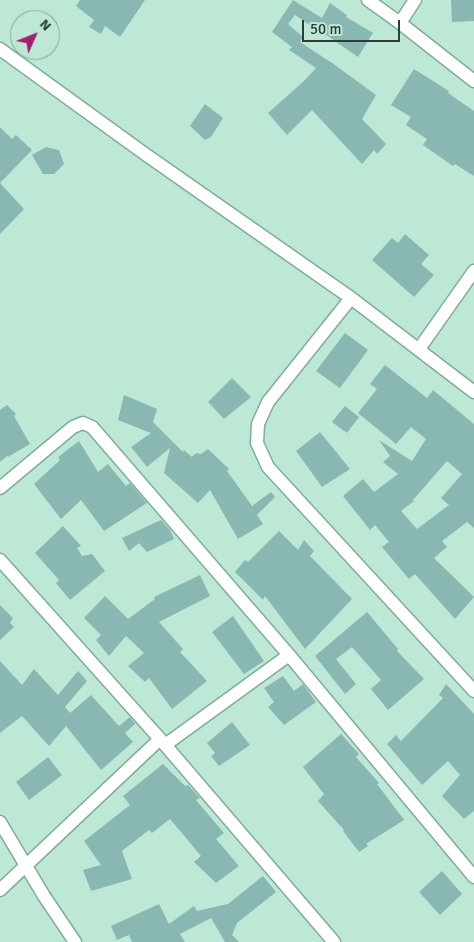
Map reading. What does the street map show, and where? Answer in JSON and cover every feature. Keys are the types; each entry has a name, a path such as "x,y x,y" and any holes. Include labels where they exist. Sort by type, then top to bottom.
{"street":[{"path":"368,0 474,81"},
{"path":"400,23 415,0"},
{"path":"0,49 145,154 351,298 474,392"},
{"path":"419,349 474,271"},
{"path":"351,298 268,402 258,424 258,444 268,467 474,691"},
{"path":"0,488 73,427 83,423 92,427 289,655 474,876"},
{"path":"0,560 163,742 334,942"},
{"path":"0,890 25,865 163,742 289,655"},
{"path":"0,822 25,865 75,942"}],"building":[{"path":"80,0 145,0 120,37 105,26 101,34 89,27 94,20 76,6"},
{"path":"293,0 322,18 330,3 347,15 346,17 373,33 358,57 295,15 288,24 303,37 300,42 376,95 362,119 386,144 377,154 374,150 362,164 312,110 287,135 268,113 316,68 289,50 292,47 272,32"},
{"path":"451,0 474,0 474,21 452,22"},
{"path":"414,69 449,91 448,93 474,111 474,176 455,164 453,166 423,145 427,139 406,125 411,117 391,105"},
{"path":"205,104 223,118 211,137 205,140 190,126"},
{"path":"0,127 12,139 16,135 32,150 0,183"},
{"path":"46,147 59,150 64,164 54,174 43,174 32,155"},
{"path":"0,183 24,209 0,234"},
{"path":"405,234 429,255 421,264 434,275 414,297 372,260 392,238 398,243"},
{"path":"345,333 368,350 340,388 316,371"},
{"path":"385,365 427,398 433,390 474,424 474,528 467,522 442,541 447,547 434,558 474,597 455,619 415,574 409,579 382,547 389,542 375,525 370,530 343,496 363,479 374,492 398,474 383,462 390,456 379,440 412,461 426,439 411,427 396,444 358,413 377,389 370,384","holes":["447,461 462,474 441,498 449,505 417,529 401,511 414,501"]},
{"path":"232,378 251,397 224,419 208,402"},
{"path":"124,395 157,409 153,422 183,452 184,450 192,457 196,453 201,454 208,449 229,469 227,471 252,506 271,492 275,497 257,515 263,524 238,539 210,490 198,503 164,473 170,448 147,467 131,447 151,433 118,420"},
{"path":"7,405 16,414 14,416 30,444 7,456 0,462 0,410"},
{"path":"345,406 359,417 347,433 332,422"},
{"path":"320,432 350,469 322,487 296,451"},
{"path":"79,441 98,472 108,464 126,486 130,483 147,503 104,531 81,500 61,519 34,484 60,460 58,457"},
{"path":"161,520 170,530 174,539 147,552 139,543 129,551 122,538"},
{"path":"63,526 81,546 77,548 82,556 92,554 105,571 70,600 56,583 59,580 35,553"},
{"path":"279,531 298,550 304,540 314,551 310,556 352,599 305,649 265,596 263,600 235,572 245,560 248,562"},
{"path":"200,575 210,596 159,622 183,649 180,652 207,681 172,709 149,678 145,682 128,666 144,653 126,636 109,656 96,640 101,635 84,618 105,596 128,619 155,599 154,597"},
{"path":"0,605 13,618 10,623 14,627 0,640"},
{"path":"367,612 398,649 397,651 424,679 388,710 371,689 381,680 352,647 336,659 356,684 345,694 315,656"},
{"path":"233,616 264,661 244,674 212,632"},
{"path":"0,661 22,685 34,669 58,695 78,671 87,681 65,707 70,713 91,695 119,726 130,717 135,724 125,733 133,742 101,770 66,726 49,746 22,716 0,733"},
{"path":"283,676 294,691 303,684 316,702 284,725 268,707 274,702 264,688"},
{"path":"446,684 474,714 474,811 464,819 442,796 460,775 448,761 422,785 387,744 396,735 401,741 443,698 439,695"},
{"path":"232,722 250,745 219,766 211,756 215,753 207,743"},
{"path":"341,734 359,754 356,757 379,783 377,784 404,820 366,844 368,846 359,852 344,830 318,801 324,794 303,767"},
{"path":"48,757 62,775 29,800 16,782"},
{"path":"163,764 200,798 196,800 224,833 216,839 239,866 216,883 194,862 201,856 170,819 152,833 149,830 122,851 132,879 91,891 83,870 101,865 84,841 130,805 123,796"},
{"path":"442,871 462,894 440,915 419,892"},
{"path":"263,876 276,892 237,923 232,935 239,942 225,942 211,918 180,934 185,942 132,942 129,935 117,940 111,926 159,904 169,924 194,906 197,911 228,904"}]}
